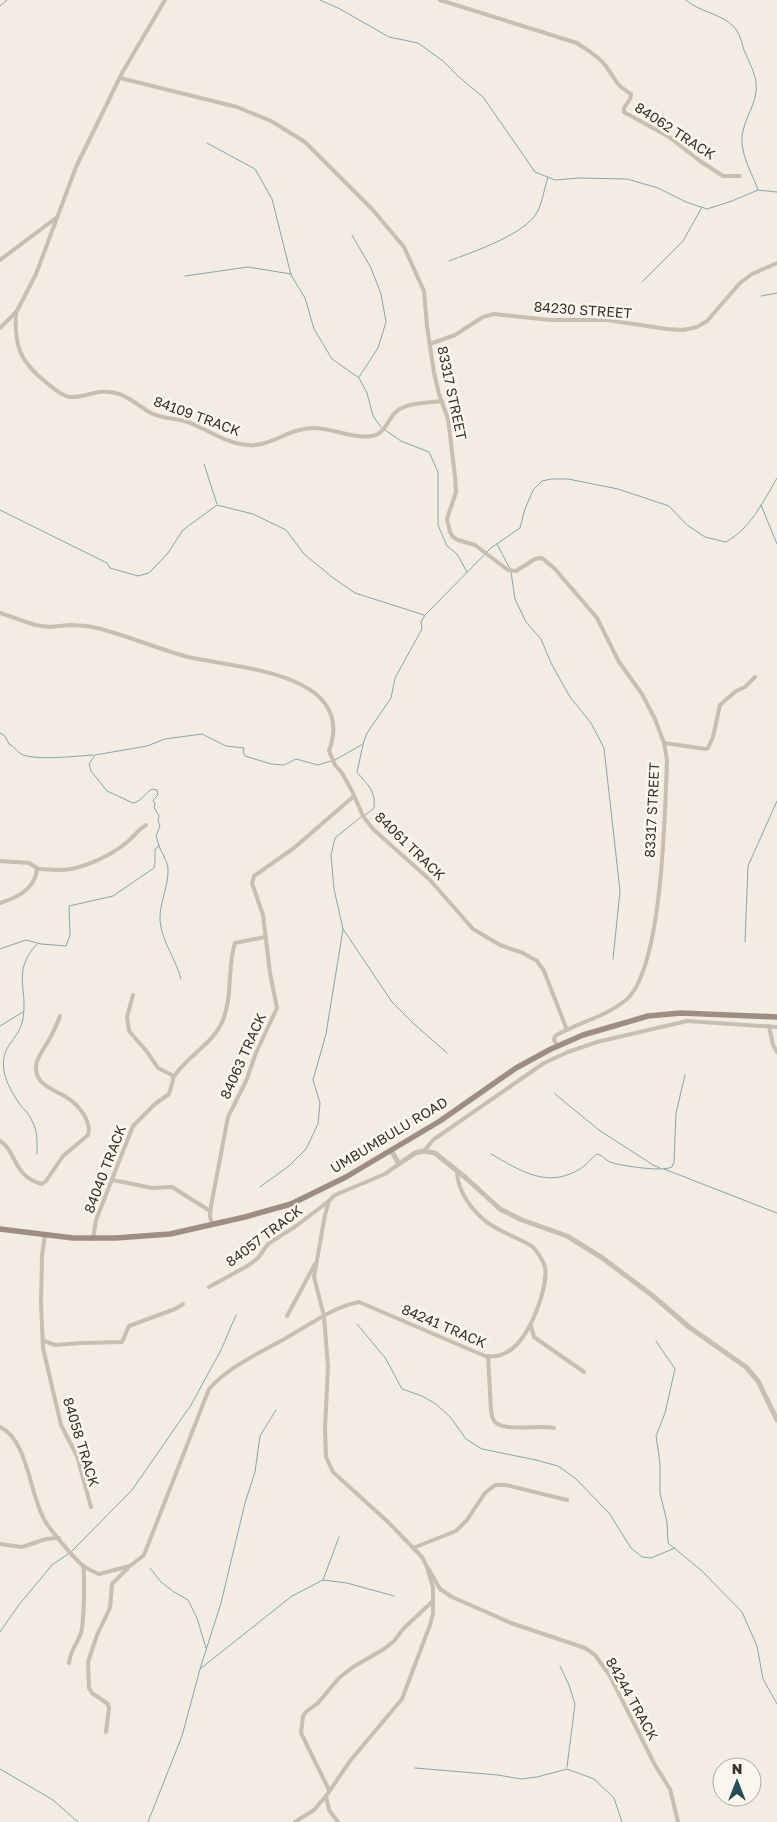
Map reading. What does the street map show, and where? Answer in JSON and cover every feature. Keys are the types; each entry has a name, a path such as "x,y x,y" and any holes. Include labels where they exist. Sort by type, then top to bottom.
{"main road":[{"name":"UMBUMBULU ROAD","path":"0,1229 93,1239 170,1234 291,1204 346,1177 440,1121 516,1068 561,1044 591,1032 648,1016 688,1014 777,1017"}],"street":[{"path":"0,328 16,312 36,274 76,167 120,78 165,0"},
{"name":"84062 TRACK","path":"440,0 577,43 604,64 616,84 631,94 624,112 669,137 723,176 740,176"},
{"name":"83317 STREET","path":"120,78 237,107 271,122 305,142 372,209 412,260 424,291 436,384 450,428 456,492 447,519 453,537 474,545 508,570 516,570 535,559 542,558 555,569 596,618 619,662 642,694 655,719 664,743 667,760 662,850 655,921 646,962 635,988 627,999 599,1016 567,1030"},
{"path":"0,260 58,217"},
{"name":"84230 STREET","path":"430,344 455,335 482,317 494,314 550,320 607,320 682,330 697,327 707,321 740,283 752,274 777,262"},
{"name":"84109 TRACK","path":"16,312 16,338 25,362 41,378 66,396 107,391 132,400 152,414 186,422 242,444 256,445 265,443 302,429 310,428 320,428 364,437 375,436 399,410 417,404 442,401"},
{"name":"84061 TRACK","path":"0,613 34,625 50,627 87,626 101,629 187,656 261,670 294,681 322,699 334,723 334,733 328,751 354,796 363,816 373,829 430,880 473,929 500,945 523,953 537,961 544,971 567,1030"},
{"path":"664,743 708,748 713,737 720,705 736,692 746,687 755,677"},
{"name":"84063 TRACK","path":"212,1225 211,1211 228,1117 277,1008 270,973 263,915 252,883 254,876 294,848 354,796"},
{"path":"0,861 29,863 36,868 61,870 93,863 127,843 135,832 146,825"},
{"path":"0,903 17,897 24,892 34,880 36,868"},
{"name":"84040 TRACK","path":"93,1239 96,1220 133,1126 154,1104 169,1094 173,1078 184,1061 207,1044 222,1023 227,1006 235,943 266,937"},
{"path":"133,995 127,1017 129,1031 158,1068 172,1075 173,1078"},
{"path":"687,1021 688,1014"},
{"path":"0,1141 4,1143 18,1169 34,1182 42,1184 63,1156 88,1135 88,1125 80,1110 65,1096 44,1086 37,1072 38,1060 60,1016"},
{"path":"424,1151 433,1140 544,1063 568,1052 597,1042 687,1021 777,1027"},
{"path":"769,1026 773,1045 777,1052"},
{"path":"567,1030 555,1036 554,1040 561,1044 568,1052"},
{"path":"390,1150 399,1164 415,1153 424,1151 434,1153 500,1209 522,1220 567,1236 601,1257 653,1296 689,1327 746,1367 758,1381 777,1420"},
{"name":"84057 TRACK","path":"209,1286 249,1265 258,1258 268,1244 296,1226 330,1201 335,1195 384,1174 399,1164"},
{"name":"84241 TRACK","path":"106,1732 108,1704 92,1693 89,1688 88,1662 97,1635 110,1608 112,1584 144,1555 209,1389 217,1379 324,1316 351,1303 365,1303 460,1346 488,1356 504,1352 518,1344 527,1333 542,1292 545,1268 542,1260 533,1247 489,1224 475,1211 464,1196 457,1178 457,1171"},
{"path":"113,1180 152,1188 172,1187 211,1211"},
{"path":"287,1316 317,1260 325,1215 330,1201"},
{"name":"84058 TRACK","path":"44,1235 41,1304 44,1348 61,1425 77,1456 88,1504 91,1507"},
{"name":"84244 TRACK","path":"317,1260 314,1278 324,1316 328,1367 325,1428 326,1457 333,1472 388,1522 422,1557 440,1588 452,1597 511,1624 585,1648 595,1656 610,1676 670,1789 678,1822"},
{"path":"44,1341 55,1346 122,1342 128,1326 175,1309 182,1304"},
{"path":"531,1324 534,1337 584,1372"},
{"path":"488,1356 491,1411 496,1424 505,1427 547,1426 554,1428"},
{"path":"0,1427 12,1436 18,1446 46,1522 83,1565 99,1574 130,1566"},
{"path":"413,1548 456,1532 467,1520 484,1493 495,1485 506,1485 567,1500"},
{"path":"0,1544 22,1547 46,1538 59,1538"},
{"path":"69,1662 82,1628 85,1579 83,1565"},
{"path":"295,1822 314,1810 326,1796 350,1760 402,1699 433,1614 433,1588 427,1567"},
{"path":"329,1790 301,1733 303,1716 318,1703 339,1678 394,1641 404,1628 433,1601"},
{"path":"326,1796 329,1810 338,1822"}],"waterway":[{"path":"0,6 7,0"},
{"path":"320,0 340,9 389,37 418,43 443,61 483,97 535,172 555,180 578,178 627,179 658,188 686,202 707,209 758,190 777,192"},
{"path":"686,0 722,18 735,28 753,70 755,98 744,128 742,143 746,161 758,190"},
{"path":"207,143 255,169 272,199 291,275 305,298 314,329 332,359 359,378 367,393 373,416 381,427"},
{"path":"449,261 494,243 526,224 534,217 539,208 548,177"},
{"path":"642,282 683,241 702,207"},
{"path":"352,235 371,268 381,294 386,322 378,348 359,377"},
{"path":"185,276 248,267 291,274"},
{"path":"761,296 777,293"},
{"path":"385,430 401,441 429,452 438,472 438,525 447,546 457,554 467,572"},
{"path":"204,464 217,504"},
{"path":"335,760 363,744 367,733 391,698 395,678 422,629 421,622 425,615 491,548 520,528 533,490 542,481 568,479 618,489 669,506 687,525 705,537 726,542 749,522 777,478"},
{"path":"0,510 107,563 110,568 138,576 149,573 168,553 183,530 217,505 253,514 286,530 304,554 355,593 424,615"},
{"path":"761,505 777,544"},
{"path":"497,544 510,569"},
{"path":"511,572 515,599 526,622 541,639 551,663 570,697 591,723 604,748 620,891 613,959"},
{"path":"0,733 5,736 9,744 19,753 27,756 56,758 93,755"},
{"path":"0,949 26,940 41,944 66,946 70,935 69,906 113,896 154,868 155,849 159,846 156,836 160,826 159,816 154,807 153,800 158,795 157,790 152,789 139,801 133,803 107,791 91,771 89,764 95,755 147,746 165,739 202,734 226,746 244,748 245,756 271,764 284,765 296,759 318,765 331,761"},
{"path":"363,745 357,772 370,788 374,797 374,808 364,816"},
{"path":"745,942 748,866 777,801"},
{"path":"260,1187 289,1166 306,1149 318,1124 320,1103 313,1080 326,1034 343,929 334,889 331,855 335,838 361,817"},
{"path":"159,846 168,868 160,914 161,929 181,979"},
{"path":"343,929 392,1002 447,1053"},
{"path":"37,944 29,954 22,973 24,1011 22,1023 4,1055 3,1062 5,1076 11,1089 34,1125 37,1137 37,1154"},
{"path":"0,1026 23,1012"},
{"path":"491,1154 524,1171 545,1178 568,1175 582,1167 597,1154 610,1162 623,1165 651,1169 672,1167 674,1162 676,1113 685,1075"},
{"path":"555,1094 599,1130 660,1168"},
{"path":"664,1169 777,1213"},
{"path":"0,1632 18,1606 52,1565 71,1552 132,1490 191,1405 221,1350 236,1315"},
{"path":"357,1324 386,1359 402,1389 422,1396 436,1404 451,1418 466,1439 482,1449 558,1466 575,1478 609,1513 631,1548 642,1557 651,1558 675,1548"},
{"path":"656,1341 675,1369 665,1413 656,1436 660,1463 660,1493 667,1522 668,1543 702,1571 742,1612 757,1646 763,1679 777,1704"},
{"path":"148,1822 182,1736 200,1669 221,1603 245,1503 255,1472 260,1436 276,1410"},
{"path":"323,1580 339,1537"},
{"path":"150,1568 161,1582 188,1600 197,1618 206,1648"},
{"path":"200,1669 292,1596 323,1580 347,1583 394,1596"},
{"path":"560,1666 575,1704 567,1767"},
{"path":"415,1768 498,1775 521,1779 567,1769 594,1779 614,1798 622,1822"},
{"path":"0,1769 53,1800 78,1822"}]}
